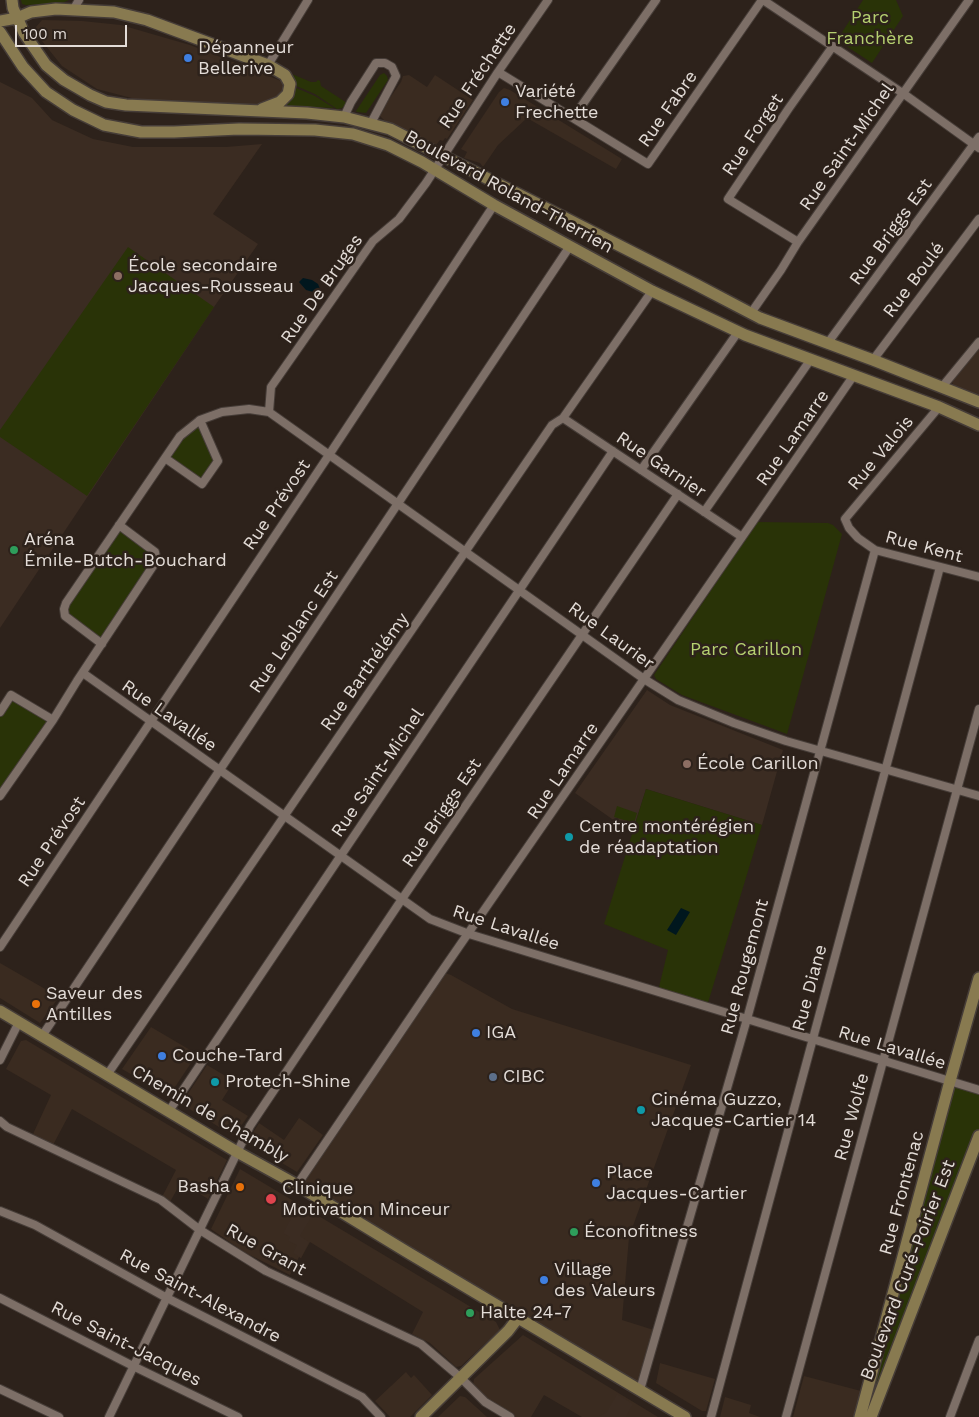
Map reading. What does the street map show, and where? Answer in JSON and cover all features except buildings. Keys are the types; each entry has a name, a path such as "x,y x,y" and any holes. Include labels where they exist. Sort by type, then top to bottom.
{"main road":[{"name":"Boulevard Roland-Therrien","path":"12,0 17,18 33,47 46,65 64,80 106,102 126,105 253,112 307,113 344,117 390,129 774,325 873,360 979,402"},
{"path":"0,21 17,18 31,12 76,5 147,20 268,65 288,78 290,90 280,102 253,112"},
{"path":"0,35 17,18"},
{"name":"Boulevard Roland-Therrien","path":"0,35 23,67 46,92 74,110 104,125 141,132 239,128 314,130 353,134 388,145 652,291 738,332 939,407 979,425"},
{"name":"Rue Frontenac","path":"860,1417 979,978"},
{"name":"Chemin de Chambly","path":"0,1011 237,1152 297,1185 685,1417"},
{"name":"Boulevard Curé-Poirier Est","path":"871,1417 979,1136"},
{"path":"421,1417 508,1331 518,1318"}],"street":[{"path":"268,65 308,0"},
{"name":"Rue Fréchette","path":"434,170 548,0"},
{"path":"573,118 656,0"},
{"path":"762,0 904,94 976,146"},
{"name":"Rue Fabre","path":"498,72 648,164 762,0"},
{"name":"Rue Saint-Michel","path":"751,313 798,242 969,0"},
{"name":"Rue Forget","path":"798,242 728,199 833,46"},
{"path":"344,117 351,102 376,63 385,63 392,68 396,76 370,123"},
{"name":"Rue Briggs Est","path":"827,344 976,146 979,138"},
{"name":"Rue De Bruges","path":"269,412 272,387 373,241 399,219 434,170"},
{"name":"Rue Prévost","path":"0,947 329,455 494,204"},
{"name":"Rue Boulé","path":"873,360 979,219"},
{"name":"Rue Leblanc Est","path":"42,1036 570,246"},
{"name":"Rue Barthélémy","path":"108,1075 552,425 563,418 652,291"},
{"path":"641,470 738,332"},
{"path":"942,386 979,342"},
{"path":"704,512 811,359"},
{"name":"Rue Lamarre","path":"297,1185 854,376"},
{"name":"Rue Valois","path":"845,519 939,407"},
{"path":"102,644 65,616 64,609 66,603 180,436 200,420 222,412 250,408 269,412"},
{"name":"Rue Laurier","path":"269,412 644,679 678,700 786,742 979,796"},
{"name":"Rue Garnier","path":"563,418 742,537"},
{"path":"165,458 202,484 218,461 200,420"},
{"name":"Rue Saint-Michel","path":"169,1111 613,451"},
{"name":"Rue Briggs Est","path":"109,1417 135,1367 250,1126 678,494"},
{"name":"Rue Kent","path":"845,519 849,528 858,538 874,550 979,577"},
{"path":"0,796 54,720 155,563 155,552 119,525"},
{"name":"Rue Rougemont","path":"640,1390 747,1019 874,550"},
{"name":"Rue Diane","path":"711,1417 940,567"},
{"name":"Rue Lavallée","path":"83,673 430,919 469,934 979,1090"},
{"path":"0,712 11,695 54,720"},
{"name":"Rue Wolfe","path":"786,1417 979,709"},
{"path":"0,1060 19,1022"},
{"name":"Rue Grant","path":"0,1120 8,1127 161,1200 200,1230 266,1271 422,1344 485,1402 510,1417"},
{"name":"Rue Saint-Alexandre","path":"0,1211 35,1225 167,1298 362,1397 381,1417"},
{"name":"Rue Saint-Jacques","path":"0,1298 238,1417"},
{"path":"950,1417 979,1340"},
{"path":"0,1389 59,1417"}],"shaded area":[{"path":"42,20 82,21 121,25 190,45 286,83 277,101 264,106 143,101 97,89 62,66 38,36 36,27"},
{"path":"204,55 215,59 210,71 199,68"},
{"path":"409,75 427,87 435,75 473,100 447,139 440,140 436,145 384,120 380,116 380,112 401,82 403,76"},
{"name":"École secondaire Jacques-Rousseau","path":"0,82 32,98 52,120 93,139 133,147 226,147 262,144 213,214 258,244 0,628"},
{"path":"504,88 622,159 616,169 527,118 498,145 483,167 480,163 464,158 467,152 461,149 499,92"},
{"path":"979,347 979,397 954,386 952,382"},
{"name":"École Carillon","path":"647,690 670,705 783,750 762,825 646,789 632,833 575,793"},
{"path":"0,963 59,997 40,1023 0,998"},
{"name":"Place Jacques-Cartier","path":"442,972 451,975 512,1009 691,1065 629,1237 622,1320 657,1331 640,1390 297,1185"},
{"path":"151,1027 197,1054 169,1096 122,1069"},
{"path":"26,1040 227,1160 208,1199 181,1182 170,1202 162,1197 176,1170 72,1109 53,1145 33,1134 51,1095 6,1069 21,1041"},
{"path":"207,1065 234,1081 222,1100 248,1116 234,1136 181,1104"},
{"path":"299,1118 323,1135 297,1172 247,1142 259,1123 284,1140"},
{"path":"240,1169 496,1322 500,1330 461,1366 456,1367 430,1343 412,1334 423,1312 310,1242 301,1258 299,1257 290,1275 244,1252 211,1229"},
{"path":"299,1204 314,1213 300,1236 309,1242 301,1258 293,1253 297,1245 288,1241 290,1237 283,1233"},
{"path":"523,1335 658,1417 582,1417 544,1395 531,1417 511,1417 490,1402 473,1385 474,1379"},
{"path":"660,1363 715,1379 706,1411 702,1411 656,1383"},
{"path":"406,1372 411,1378 414,1375 432,1395 410,1417 390,1417 375,1401"},
{"path":"804,1376 861,1391 854,1417 793,1417"},
{"path":"617,1394 633,1404 626,1417 597,1417 606,1413"},
{"path":"460,1396 465,1397 487,1417 438,1417"},
{"path":"725,1397 751,1405 749,1413 760,1417 720,1417"}],"green space":[{"path":"21,0 69,0 62,3 26,5 22,4"},
{"name":"Parc Franchère","path":"863,0 896,0 903,16 872,63 837,40"},
{"path":"282,70 311,82 320,81 321,86 347,103 342,108 337,109 315,94 294,85"},
{"path":"384,73 388,80 366,113 357,112 380,75"},
{"path":"294,87 315,96 334,108 283,106"},
{"path":"128,247 214,307 87,496 0,437 0,430"},
{"path":"200,420 218,461 202,484 165,458"},
{"name":"Parc Carillon","path":"757,522 828,523 833,525 842,534 787,734 682,695 656,679 654,675"},
{"path":"119,525 156,557 102,644 65,616 66,603"},
{"path":"11,695 53,720 0,796 0,712"},
{"path":"646,789 762,825 707,1006 658,991 668,950 604,924"},
{"path":"617,806 637,813 634,823 614,817"},
{"path":"950,1081 979,1090 979,1136 871,1417 860,1417"}],"water":[{"path":"303,278 318,284 320,289 317,293 306,290 299,282"},
{"path":"681,908 690,912 676,935 667,930"}],"place":[{"name":"Dépanneur Bellerive","path":"188,58"},
{"name":"Variété Frechette","path":"505,102"},
{"name":"École secondaire Jacques-Rousseau","path":"118,276"},
{"name":"Aréna Émile-Butch-Bouchard","path":"14,550"},
{"name":"École Carillon","path":"687,764"},
{"name":"Centre montérégien de réadaptation","path":"569,837"},
{"name":"Saveur des Antilles","path":"36,1004"},
{"name":"IGA","path":"476,1033"},
{"name":"Couche-Tard","path":"162,1056"},
{"name":"CIBC","path":"493,1077"},
{"name":"Protech-Shine","path":"215,1082"},
{"name":"Cinéma Guzzo, Jacques-Cartier 14","path":"641,1110"},
{"name":"Place Jacques-Cartier","path":"596,1183"},
{"name":"Basha","path":"240,1187"},
{"name":"Clinique Motivation Minceur","path":"271,1199"},
{"name":"Éconofitness","path":"574,1232"},
{"name":"Village des Valeurs","path":"544,1280"},
{"name":"Halte 24-7","path":"470,1313"}]}
